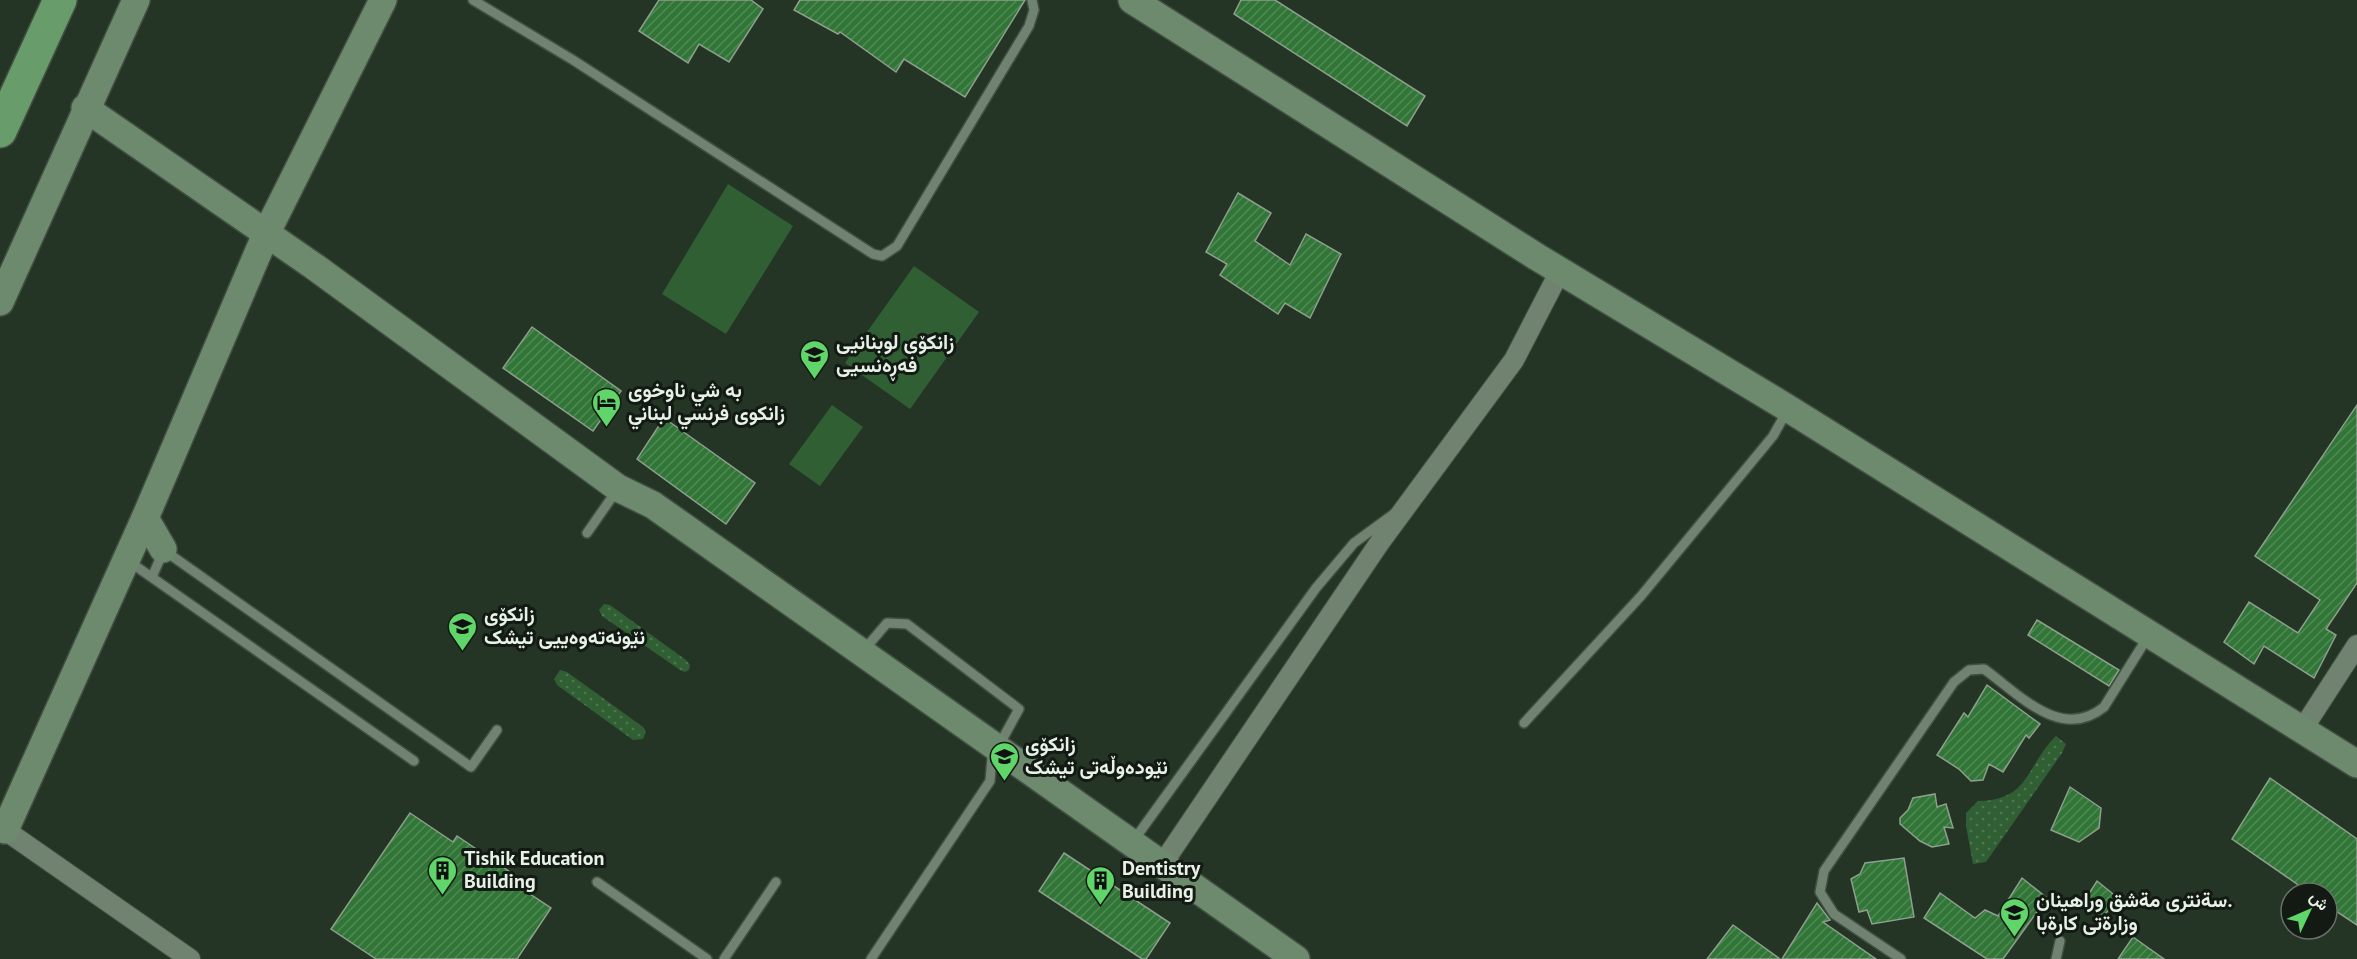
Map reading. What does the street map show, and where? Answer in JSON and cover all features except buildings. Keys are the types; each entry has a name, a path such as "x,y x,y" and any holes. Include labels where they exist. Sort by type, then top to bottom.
{"highway":[{"path":"0,131 60,0"}],"street":[{"path":"0,302 85,108 136,0"},
{"path":"190,959 5,830 142,525 266,234 383,0"},
{"path":"1133,3 1560,271 1789,409 2357,764"},
{"path":"85,108 266,234 618,488 646,515 1163,863 1296,959"},
{"path":"1163,863 1406,506 1514,360 1560,271"},
{"path":"618,488 653,505 862,652 1277,959"},
{"path":"142,525 164,549"},
{"path":"2301,729 2357,645"}],"lane":[{"path":"473,0 573,60 873,254 882,256 897,246 1029,26 1034,10 1032,0"},
{"path":"1524,723 1641,596 1773,436 1789,409"},
{"path":"588,532 618,488"},
{"path":"1132,842 1316,588 1354,543 1406,506"},
{"path":"152,577 164,549 471,767 497,730"},
{"path":"125,559 414,761"},
{"path":"862,652 887,623 907,624 1019,709 995,752 990,781 871,959"},
{"path":"1901,959 1834,914 1820,892 1824,871 1954,682 1969,670 1984,669 2048,716 2076,721 2093,716 2104,707 2150,633"},
{"path":"597,882 707,959"},
{"path":"724,959 776,882"},
{"path":"2056,959 2060,940"}],"green space":[{"path":"728,184 793,226 726,334 662,294"},
{"path":"914,266 979,312 910,409 845,363"},
{"path":"832,405 863,427 820,486 789,464"},
{"path":"604,604 610,605 686,660 690,665 689,670 685,672 680,670 602,616 599,610"},
{"path":"560,670 567,672 643,727 646,732 643,739 633,740 557,685 554,679"},
{"path":"2056,736 2066,744 2062,753 1986,862 1973,864 1966,813 1978,801 2008,795 2017,788"}],"place":[{"name":"زانکۆی لوبنانیی فەڕەنسیی","path":"815,380"},
{"name":"به شي ناوخوى زانكوى فرنسي لبناني","path":"607,428"},
{"name":"زانکۆی نێونەتەوەییی تیشک","path":"463,652"},
{"name":"زانکۆی نێودەوڵەتی تیشک","path":"1004,782"},
{"name":"Tishik Education Building","path":"443,896"},
{"name":"Dentistry Building","path":"1101,906"},
{"name":"سةنترى مةشق وراهينان. وزارةتى كارةبا","path":"2015,938"}]}
